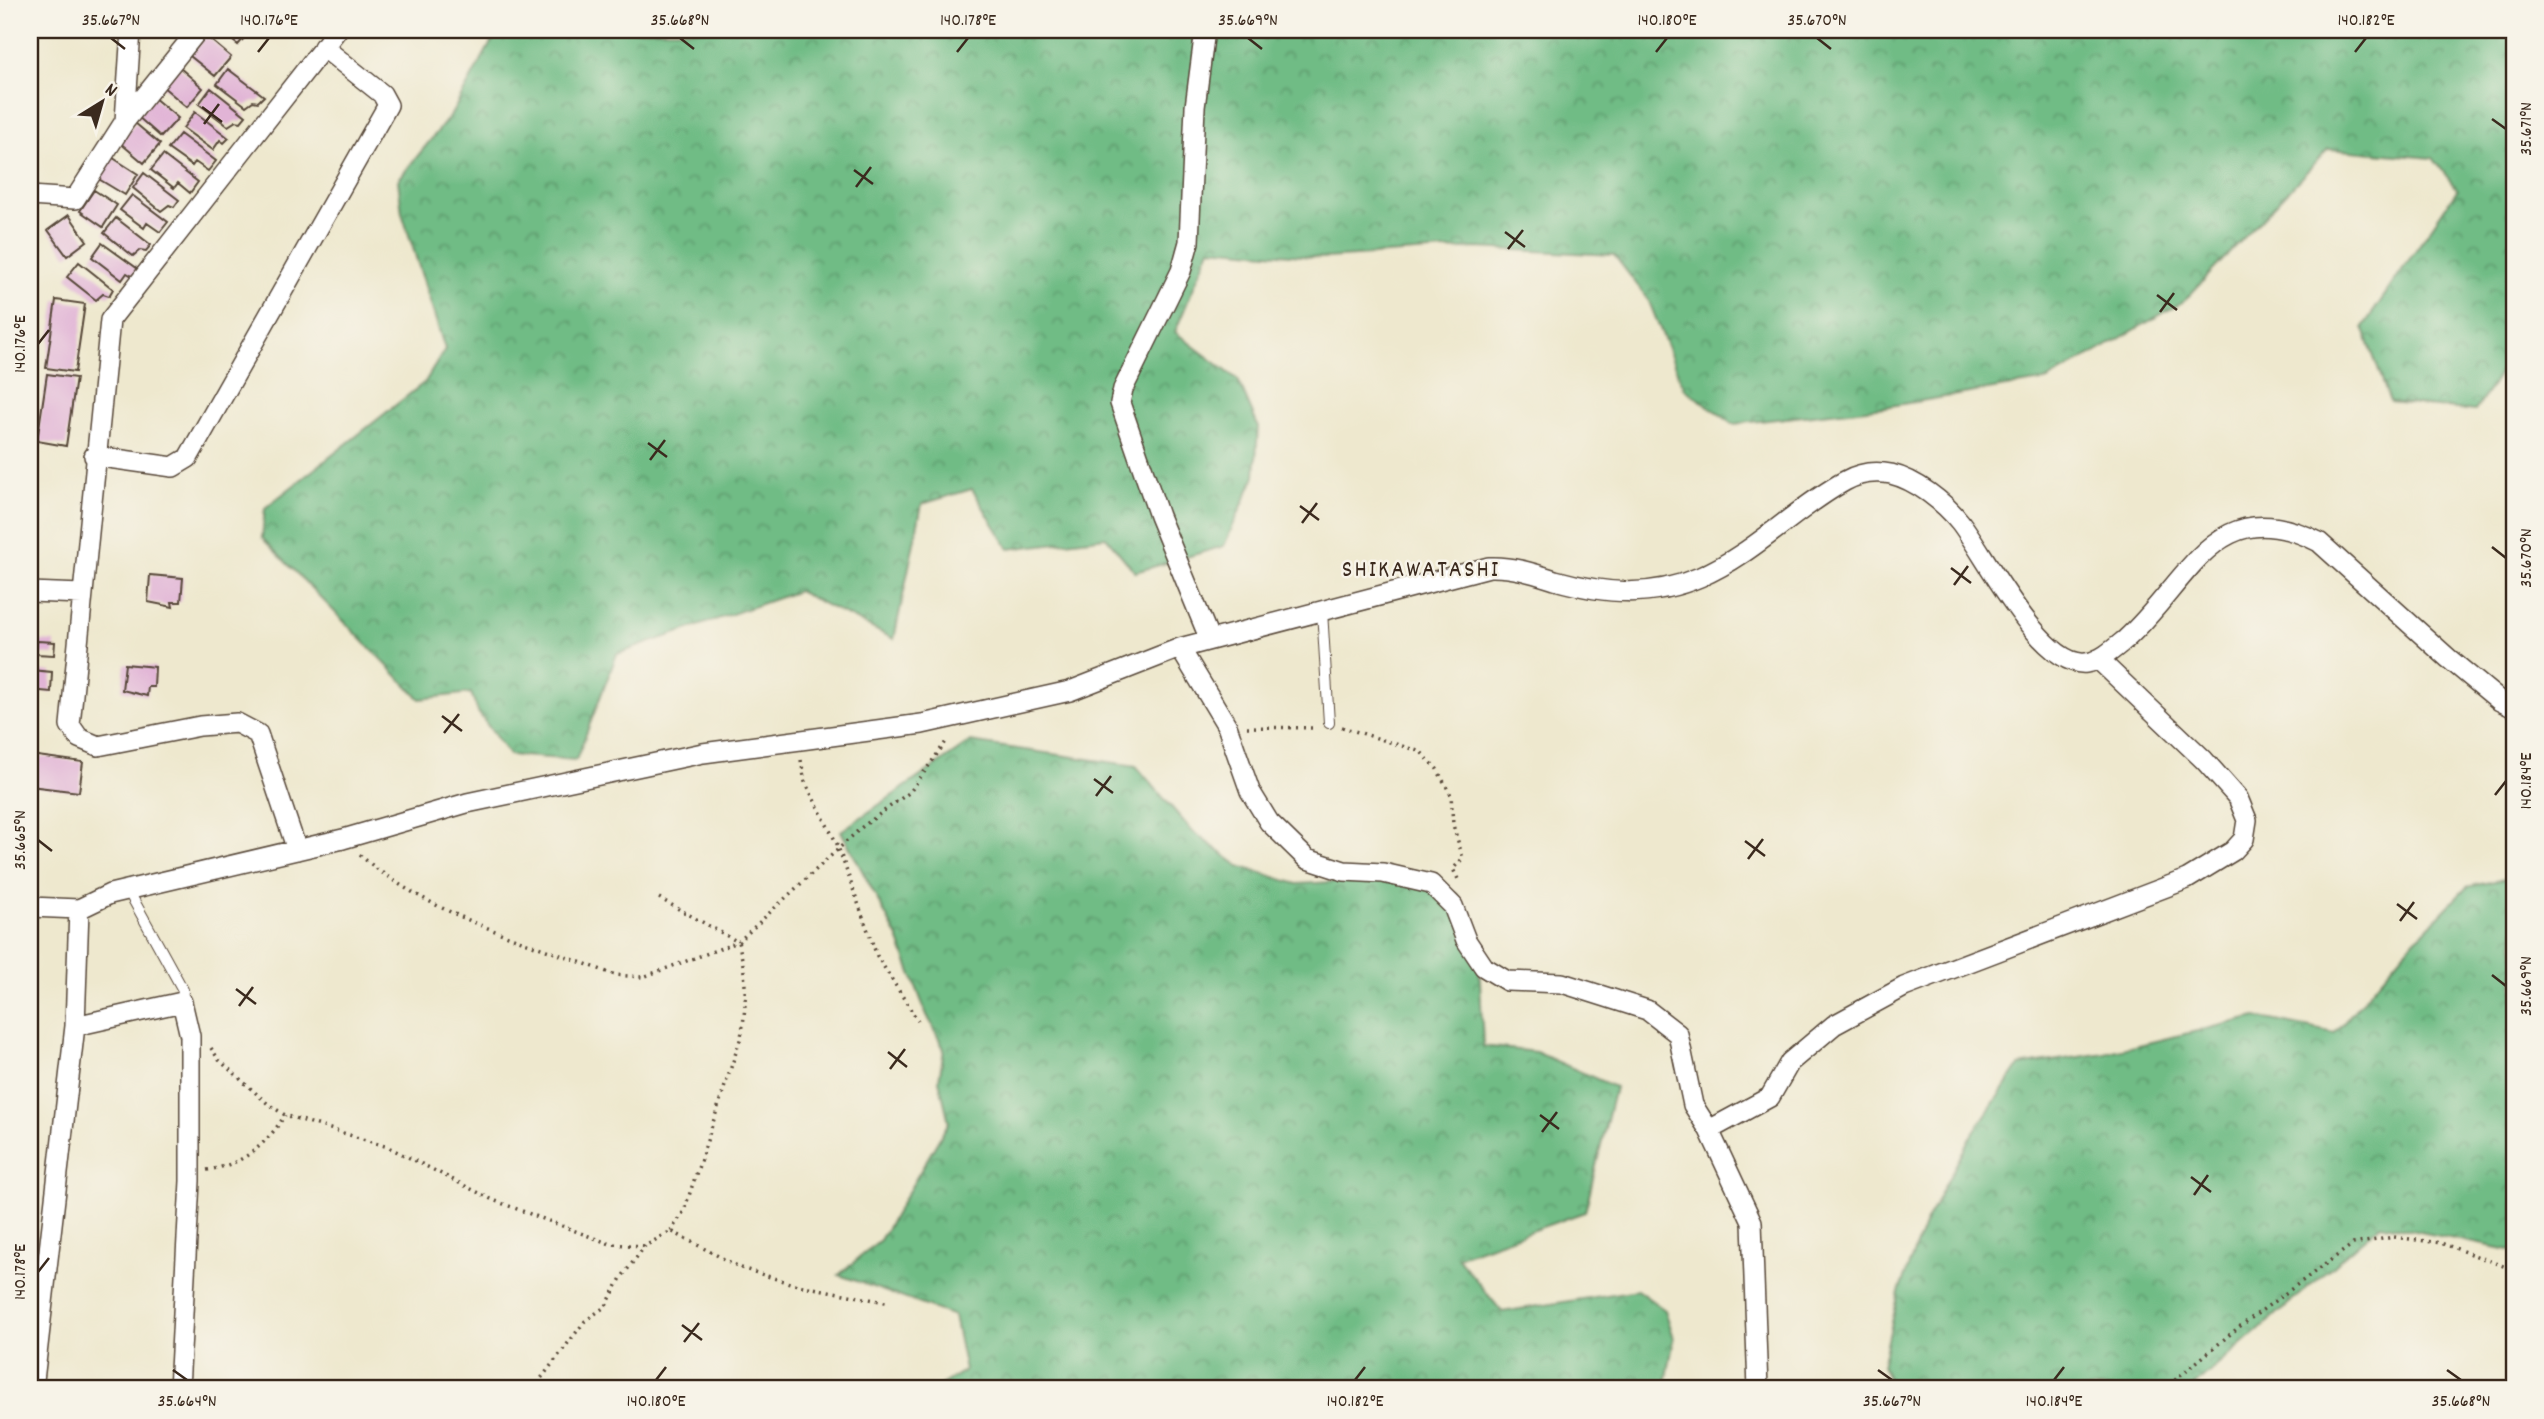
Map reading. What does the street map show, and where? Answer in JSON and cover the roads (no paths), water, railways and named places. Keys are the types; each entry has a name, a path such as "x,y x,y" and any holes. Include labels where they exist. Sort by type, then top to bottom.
{"street":[{"path":"125,121 131,30"},
{"path":"30,196 75,199 125,121 198,30"},
{"path":"298,850 258,734 237,723 200,726 98,746 79,738 70,725 94,456 110,320 337,30"},
{"path":"1205,30 1195,107 1189,242 1181,271 1123,388 1120,403 1159,516 1210,640"},
{"path":"94,456 173,467 188,458 388,105 382,94 323,47"},
{"path":"30,906 79,909 110,894 343,839 480,800 702,753 922,724 1070,691 1180,648 1489,567 1507,566 1590,590 1628,593 1660,591 1699,578 1732,561 1846,480 1870,472 1891,474 1916,484 1958,520 2042,641 2077,663 2098,659 2113,650 2140,626 2204,553 2223,537 2245,526 2266,524 2297,531 2319,542 2448,658 2500,701 2514,708"},
{"path":"30,592 82,594"},
{"path":"1180,648 1227,726 1250,790 1269,822 1307,859 1344,871 1383,873 1431,884 1453,906 1466,940 1484,967 1507,981 1562,983 1647,1010 1678,1034 1693,1105 1709,1130 1752,1222 1758,1389"},
{"path":"1709,1130 1770,1097 1790,1062 1834,1025 1904,987 2187,879 2232,851 2244,839 2247,820 2238,798 2204,760 2098,659"},
{"path":"32,1384 75,1026 79,909"},
{"path":"75,1026 182,1002 190,1036 190,1171 179,1389"}],"lane":[{"path":"1322,611 1329,723"},
{"path":"128,890 183,990 182,1002"}],"district":[{"name":"SHIKAWATASHI","path":"1421,571"}]}
